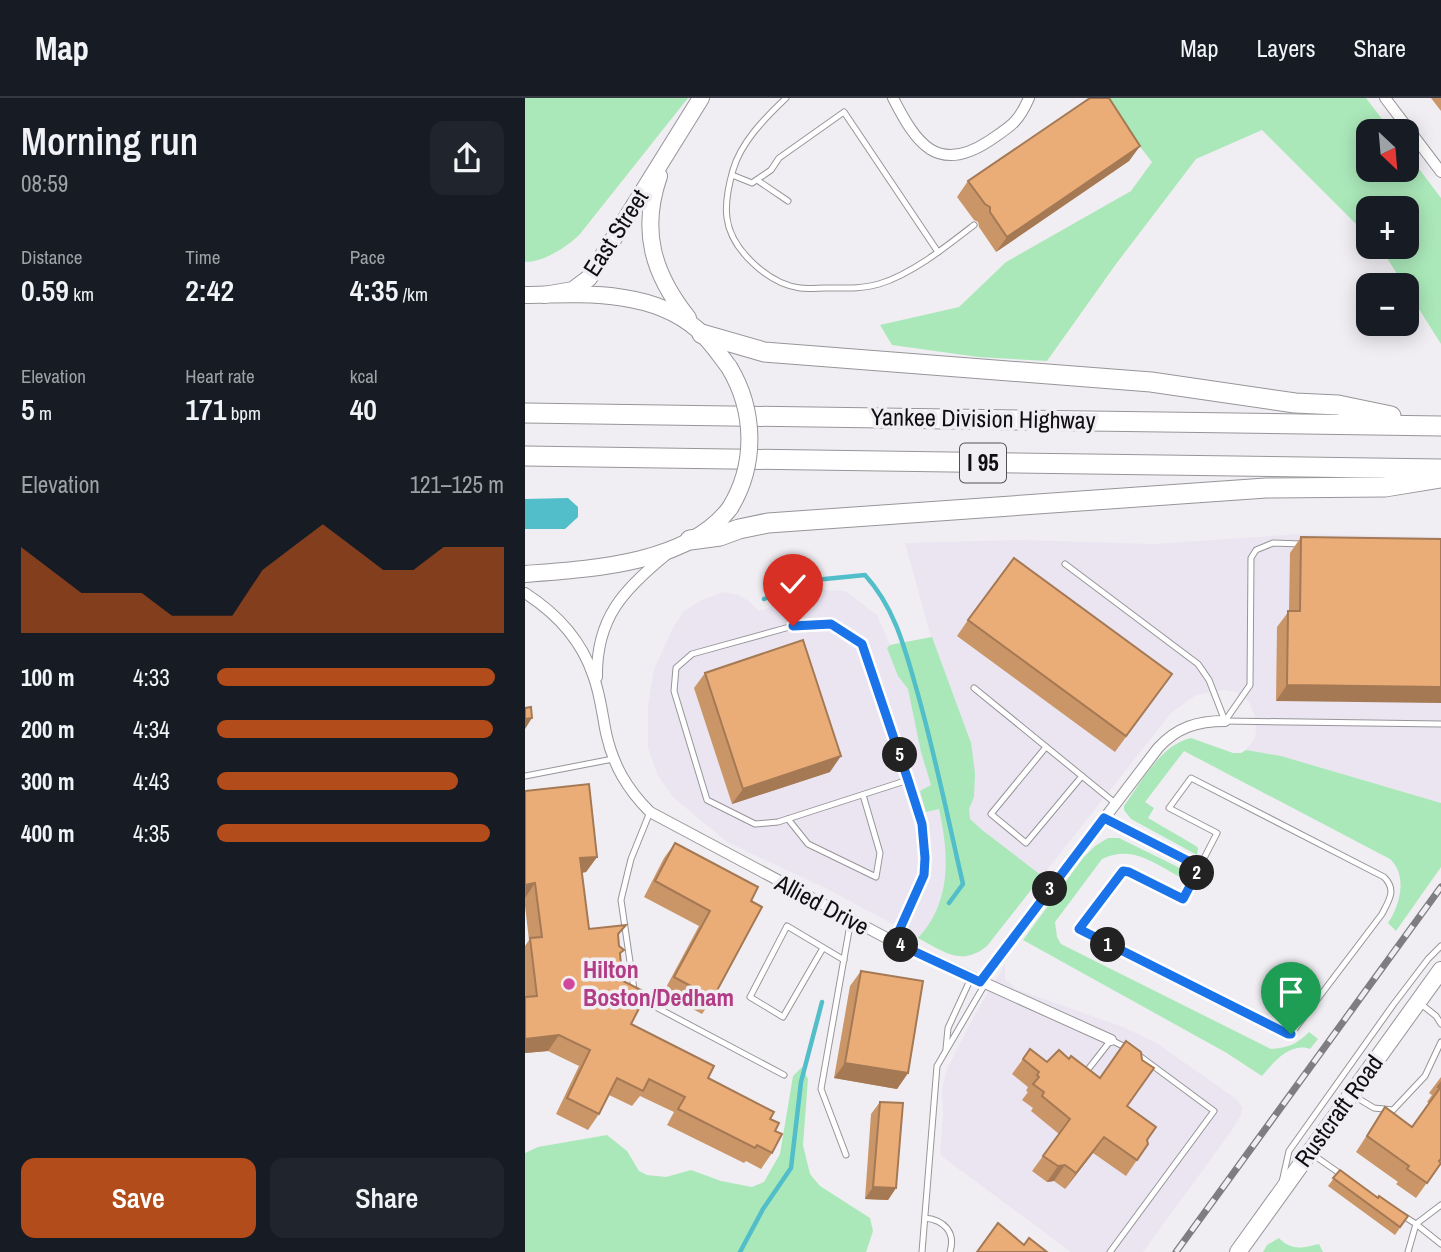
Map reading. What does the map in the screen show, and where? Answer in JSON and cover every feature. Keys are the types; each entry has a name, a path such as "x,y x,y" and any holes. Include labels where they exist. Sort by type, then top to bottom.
{"highway":[{"path":"699,331 764,352 1159,383 1284,401 1338,405 1439,426"},
{"name":"Yankee Division Highway","path":"525,412 1439,426"},
{"name":"Yankee Division Highway","path":"525,456 1441,469"},
{"path":"683,544 768,523 1266,488 1385,487 1441,478"}],"main road":[{"name":"East Street","path":"544,295 573,290 589,278 701,98"},
{"name":"East Street","path":"671,148 657,180 651,205 651,243 663,281 729,367 745,403 750,434 745,474 730,508 710,528 683,544"},
{"path":"525,295 638,300 668,311 699,331"},
{"path":"525,574 602,565 659,553 683,544"},
{"name":"Rustcraft Road","path":"1238,1252 1441,970"}],"street":[{"path":"893,98 924,146 954,157 981,146 1010,127 1019,119 1029,98"},
{"path":"1385,98 1441,172"},
{"name":"Allied Drive","path":"597,687 599,645 610,615 627,589 683,544"},
{"name":"Allied Drive","path":"525,593 551,612 574,637 597,687 613,759 624,781 650,813 894,942 1111,1040"},
{"path":"979,982 1168,737 1205,721 1225,721"}],"lane":[{"path":"786,98 756,130 733,169 727,217 741,251 750,261 783,283 799,288 855,288 880,284 938,252 974,225"},
{"path":"732,175 752,183 771,170 779,159 844,112 938,252"},
{"path":"757,180 788,201"},
{"path":"1225,721 1250,685 1251,558 1256,550 1273,544 1312,545"},
{"path":"1065,564 1198,664 1209,680 1225,721"},
{"path":"894,942 924,875 922,824 908,780 862,644 831,624 793,626 692,654 676,668 674,691 707,800 755,824 778,822 908,780"},
{"path":"974,688 1115,803"},
{"path":"1225,721 1441,724"},
{"path":"1046,747 991,814 1027,843 1081,776"},
{"path":"525,776 613,759"},
{"path":"1191,778 1384,877 1392,887 1391,895 1382,914 1295,1031 1288,1034 1079,929 1123,871 1183,899 1200,867 1217,833 1169,808 1191,778"},
{"path":"788,819 808,844 876,877 880,853 863,795"},
{"path":"650,813 631,859 621,900 635,996 784,1075"},
{"path":"1104,818 1200,867"},
{"path":"846,1155 821,1089 851,919"},
{"path":"823,948 783,1017 750,997 787,926 844,960"},
{"path":"1281,1193 1289,1151 1393,1005 1441,946"},
{"path":"946,1048 948,1028 979,982"},
{"path":"922,1252 935,1078 941,1057 962,1027 979,982"},
{"path":"1418,1002 1436,1016 1441,1024"},
{"path":"1082,1077 1111,1040 1136,1053 1214,1111 1110,1252"},
{"path":"1351,1095 1374,1108 1394,1110 1425,1076 1441,1042"},
{"path":"1310,1153 1346,1178"},
{"path":"1408,1252 1416,1224 1441,1205"},
{"path":"1392,1209 1441,1244"},
{"path":"925,1218 939,1221 946,1226 952,1239 950,1252"}],"shaded area":[{"path":"1300,534 1441,537 1441,803 1281,756 1246,750 1256,732 1255,717 1249,702 1235,692 1224,690 1196,695 1171,713 987,946 966,957 951,955 827,889 727,842 674,798 658,776 648,747 648,706 654,669 684,611 723,592 738,595 759,611 822,590 845,591 877,615 890,645 931,637 905,543 1020,540 1153,544"},
{"path":"1005,964 1005,979 1016,989 1123,1027 1158,1044 1236,1099 1242,1107 1241,1115 1232,1130 1143,1252 1071,1252 940,1155 942,1090 947,1069"}],"green space":[{"path":"525,98 688,98 580,234 555,253 525,262"},
{"path":"1102,98 1366,98 1382,119 1356,119 1356,182 1419,182 1419,169 1441,198 1441,344 1419,309 1419,273 1396,273 1388,259 1419,259 1419,196 1356,196 1356,224 1262,130 1196,159 1047,361 978,357 892,345 880,325 959,307 1006,262 1131,191 1152,162"},
{"path":"932,637 971,743 975,773 970,819 1042,876 987,946 978,952 960,956 944,952 918,938 937,909 942,893 945,843 939,809 926,812 920,791 931,785 908,689 898,676 887,648 890,645"},
{"path":"1191,738 1233,753 1246,750 1281,756 1441,803 1441,867 1396,931 1388,923 1399,899 1400,882 1396,866 1390,859 1184,751 1145,802 1154,808 1148,818 1196,846 1197,855 1131,819 1124,806 1144,776 1170,748"},
{"path":"1108,838 1119,838 1182,869 1187,875 1182,878 1153,862 1133,855 1113,855 1102,859 1055,922 1061,944 1271,1049 1292,1045 1309,1032 1318,1039 1310,1049 1296,1048 1289,1051 1277,1059 1262,1076 1225,1052 1023,940 1083,858"},
{"path":"802,1067 808,1079 803,1145 810,1174 820,1186 870,1218 873,1231 866,1252 525,1252 525,1153 538,1147 607,1135 627,1151 639,1171 647,1175 666,1177 691,1170 721,1181 752,1187 764,1182 780,1154 793,1076"},
{"path":"1279,1238 1293,1247 1319,1244 1323,1252 1263,1252 1267,1245"}],"water":[{"path":"568,498 578,507 578,517 565,529 525,529 525,499"}],"building":[{"path":"1090,98 1109,98 1140,146 1007,237 990,212 990,207 968,181"},
{"path":"1301,537 1441,539 1441,687 1287,685 1288,611 1300,611"},
{"path":"1014,558 1172,674 1126,736 968,620"},
{"path":"803,640 841,756 743,789 705,673"},
{"path":"531,707 532,718 525,719 525,708"},
{"name":"Hilton Boston/Dedham","path":"589,784 597,857 580,858 589,929 626,925 618,934 619,946 624,950 620,953 621,966 627,969 617,978 647,993 631,1024 714,1066 708,1078 774,1112 770,1119 779,1123 775,1131 782,1134 772,1153 757,1145 755,1148 678,1109 685,1097 649,1079 643,1091 617,1078 599,1114 567,1098 590,1050 559,1035 525,1039 525,997 537,996 530,938 542,937 535,883 525,885 525,791"},
{"path":"675,843 758,887 751,901 762,907 713,998 674,977 710,911 655,881"},
{"path":"861,971 923,981 908,1073 845,1063"},
{"path":"1126,1041 1141,1052 1142,1060 1154,1068 1127,1106 1156,1127 1147,1140 1148,1144 1137,1160 1104,1137 1076,1173 1065,1165 1058,1166 1043,1156 1070,1119 1042,1096 1044,1092 1033,1084 1039,1077 1039,1072 1023,1059 1030,1049 1047,1062 1059,1050 1100,1078"},
{"path":"1441,1083 1441,1163 1427,1183 1407,1169 1409,1166 1367,1136 1385,1107 1412,1127"},
{"path":"880,1102 903,1103 896,1188 873,1187"},
{"path":"1340,1170 1408,1216 1400,1227 1333,1178"},
{"path":"998,1223 1024,1245 1029,1238 1047,1252 977,1252"}],"waterway":[{"path":"764,599 815,580 865,575 884,601 898,630 917,691 963,884 949,903"},
{"path":"740,1252 763,1209 791,1168 801,1082 822,1002"}],"railway":[{"path":"1176,1252 1441,887"}],"place":[{"name":"Hilton Boston/Dedham","path":"569,984"}],"route":[{"path":"793,626 831,624 862,644 908,780 922,824 924,875 894,942 980,982 1104,818 1200,867 1183,899 1123,871 1079,927 1080,931 1291,1034"}]}
